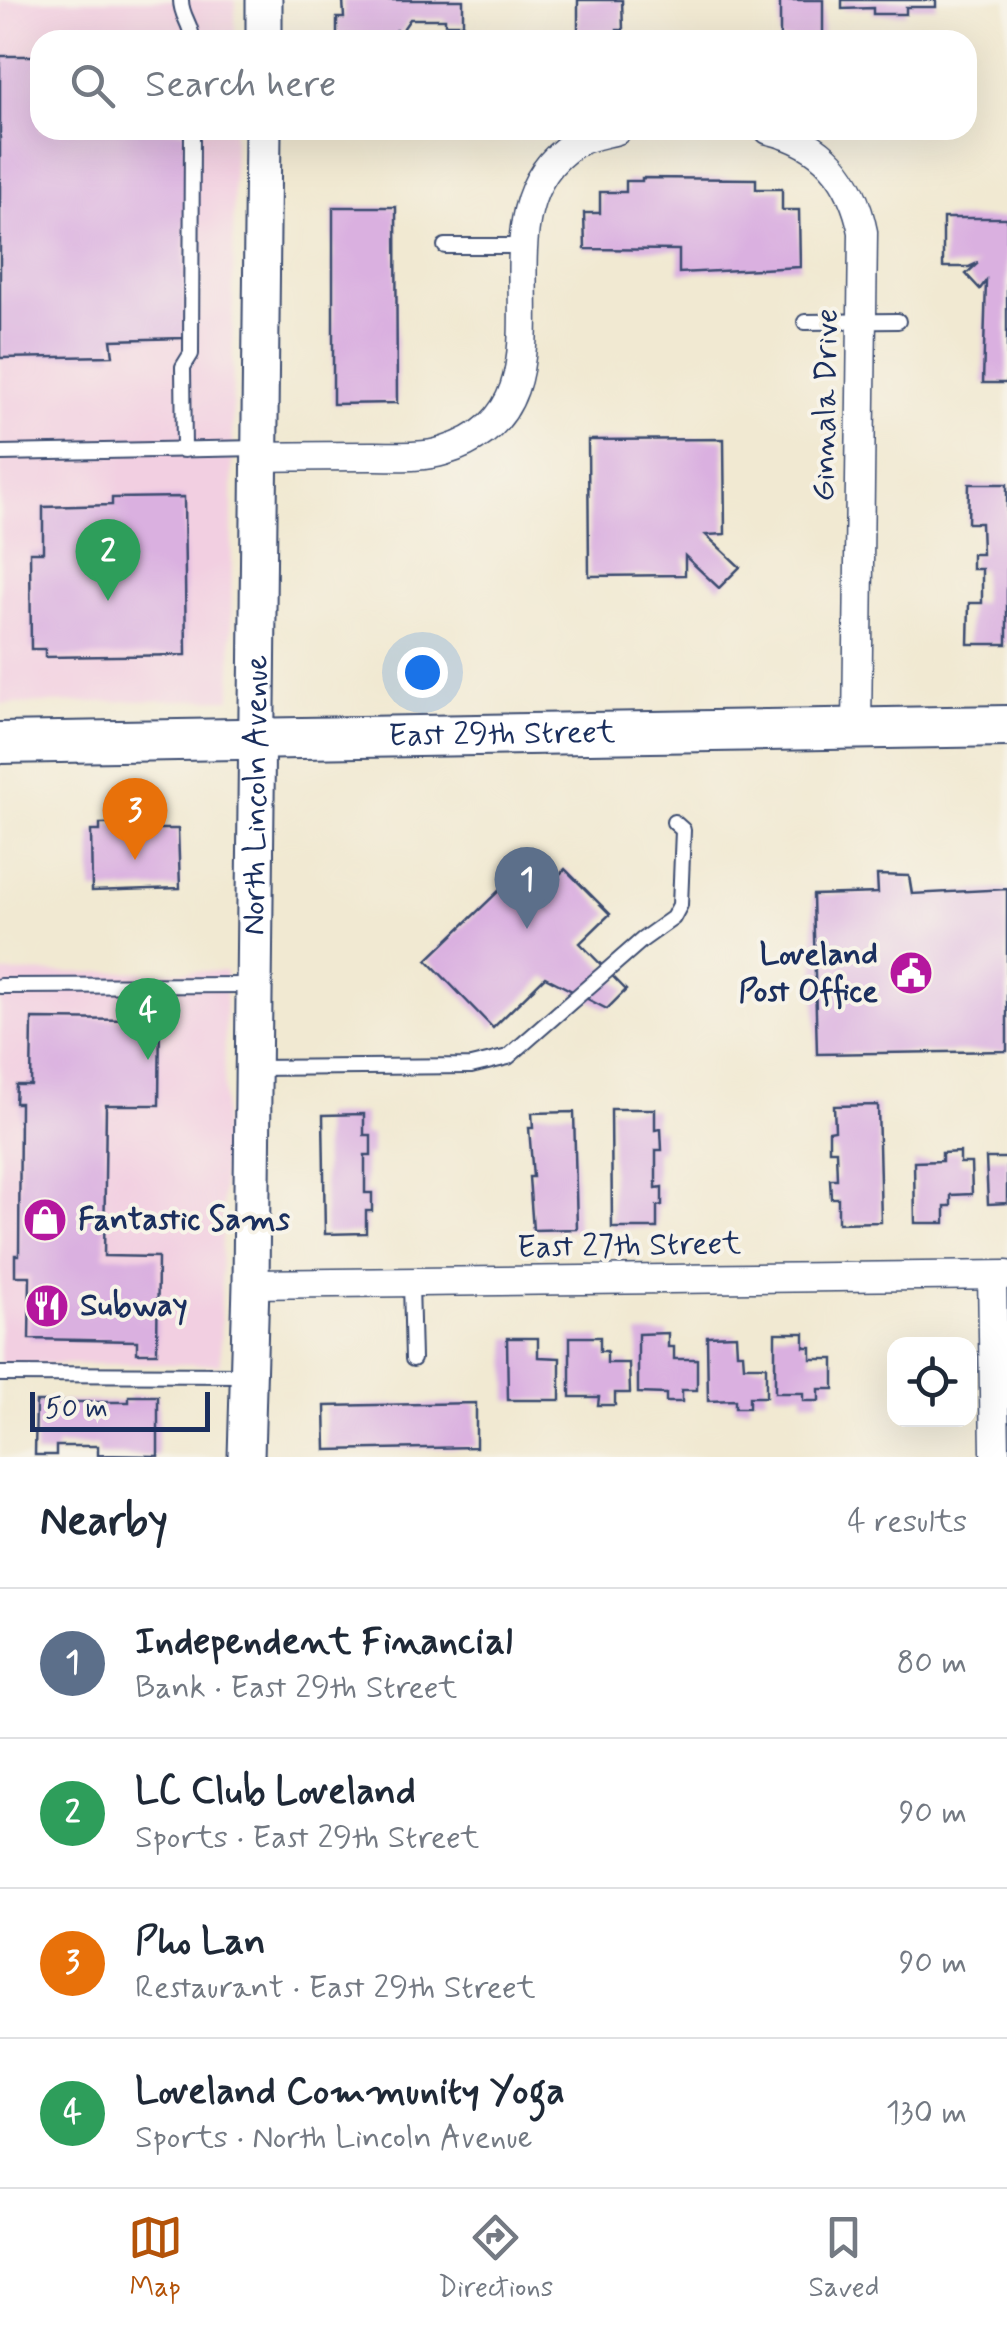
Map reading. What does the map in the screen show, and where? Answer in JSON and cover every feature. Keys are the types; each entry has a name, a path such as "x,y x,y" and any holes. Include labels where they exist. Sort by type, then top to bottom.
{"main road":[{"name":"East 29th Street","path":"0,743 1007,726"}],"street":[{"path":"264,0 264,30"},
{"name":"North Lincoln Avenue","path":"246,1457 254,1068 263,140"},
{"path":"260,452 430,455 481,433 505,409 514,393 522,359 527,215 545,171 583,140"},
{"name":"Ginnala Drive","path":"800,140 829,160 852,191 863,232 857,728"},
{"path":"995,1452 999,1276"},
{"name":"East 27th Street","path":"251,1284 999,1276"}],"lane":[{"path":"181,0 182,15 192,30"},
{"path":"184,450 183,367 190,354 192,140"},
{"path":"445,246 523,246"},
{"path":"805,322 898,321"},
{"path":"0,454 260,452"},
{"path":"254,1068 471,1066 508,1057 672,918 680,905 683,830 674,822"},
{"path":"0,986 254,986"},
{"path":"410,1284 413,1359"},
{"path":"0,1374 248,1375"}],"shaded area":[{"path":"0,0 235,0 235,30 30,30 30,140 234,140 231,699 0,704"},
{"path":"226,971 220,1364 0,1364 0,973"}],"building":[{"path":"343,0 463,0 463,24 445,24 445,19 410,19 402,30 337,30 337,18 344,18"},
{"path":"578,0 622,0 623,30 578,30"},
{"path":"780,0 823,0 823,30 780,30"},
{"path":"842,0 936,0 936,7 906,7 906,14 873,14 873,8 842,9"},
{"path":"0,56 30,56 30,140 185,140 184,338 111,340 113,356 0,358"},
{"path":"756,179 756,189 782,189 782,210 799,210 800,267 679,273 679,250 585,249 584,213 600,213 600,192 626,192 626,181"},
{"path":"333,207 396,207 397,403 333,404"},
{"path":"943,218 1007,218 1007,383 983,383 986,281 980,289 966,274 978,263 943,267"},
{"path":"724,439 725,534 706,535 740,567 719,588 685,556 685,575 589,576 588,440"},
{"path":"969,484 1007,484 1007,644 968,644 969,603 982,603 982,569 972,569 972,554 982,554 981,523 968,523"},
{"path":"184,497 186,655 45,657 45,649 31,649 30,552 43,552 43,507 112,505 112,498"},
{"path":"159,823 159,829 178,829 180,888 92,891 91,831 100,831 100,824"},
{"path":"534,857 555,879 565,869 610,914 580,943 626,990 607,1009 545,977 493,1028 427,960"},
{"name":"Loveland Post Office","path":"877,875 909,876 912,894 1007,889 1007,1051 817,1054 813,895 878,893"},
{"path":"143,1009 160,1010 159,1105 106,1105 104,1256 158,1257 157,1353 137,1353 137,1341 29,1339 30,1276 15,1276 15,1255 19,1255 20,1103 15,1103 16,1085 31,1085 32,1019 143,1020"},
{"path":"878,1105 881,1222 838,1223 838,1198 831,1198 830,1179 837,1179 836,1150 829,1150 829,1131 835,1130 834,1106"},
{"path":"611,1109 655,1109 655,1130 661,1129 662,1150 656,1150 656,1188 662,1187 657,1228 612,1228"},
{"path":"574,1112 577,1229 533,1230 529,1177 533,1177 529,1128 533,1128 532,1113"},
{"path":"364,1114 364,1135 371,1135 371,1155 365,1155 365,1193 372,1193 372,1211 366,1211 366,1233 325,1234 323,1115"},
{"path":"960,1152 960,1163 971,1163 972,1194 951,1195 951,1206 945,1206 945,1223 915,1223 914,1162 942,1161 942,1153"},
{"path":"986,1158 1007,1158 1007,1203 988,1204"},
{"path":"668,1333 668,1347 674,1347 674,1359 697,1359 697,1390 682,1390 682,1402 666,1402 666,1394 638,1393 638,1334"},
{"path":"775,1333 804,1333 804,1347 811,1347 811,1359 834,1359 834,1389 819,1389 819,1401 803,1401 803,1393 775,1393"},
{"path":"736,1335 737,1353 743,1353 744,1366 766,1366 766,1397 749,1397 749,1408 735,1408 735,1400 708,1401 707,1336"},
{"path":"570,1337 600,1337 600,1351 607,1351 607,1363 629,1363 630,1393 615,1393 615,1405 598,1405 599,1397 570,1397"},
{"path":"507,1338 538,1338 538,1357 560,1358 560,1400 508,1400"},
{"path":"129,1396 158,1396 158,1456 98,1455 98,1446 56,1446 56,1455 35,1455 36,1402 129,1402"},
{"path":"476,1403 476,1447 326,1450 325,1406"}],"place":[{"name":"LC Club Loveland","path":"108,601"},
{"name":"Pho Lan","path":"135,860"},
{"name":"Independent Financial","path":"527,929"},
{"name":"Loveland Post Office","path":"911,973"},
{"name":"Loveland Community Yoga","path":"148,1060"},
{"name":"Fantastic Sams","path":"45,1220"},
{"name":"Subway","path":"47,1306"}]}
